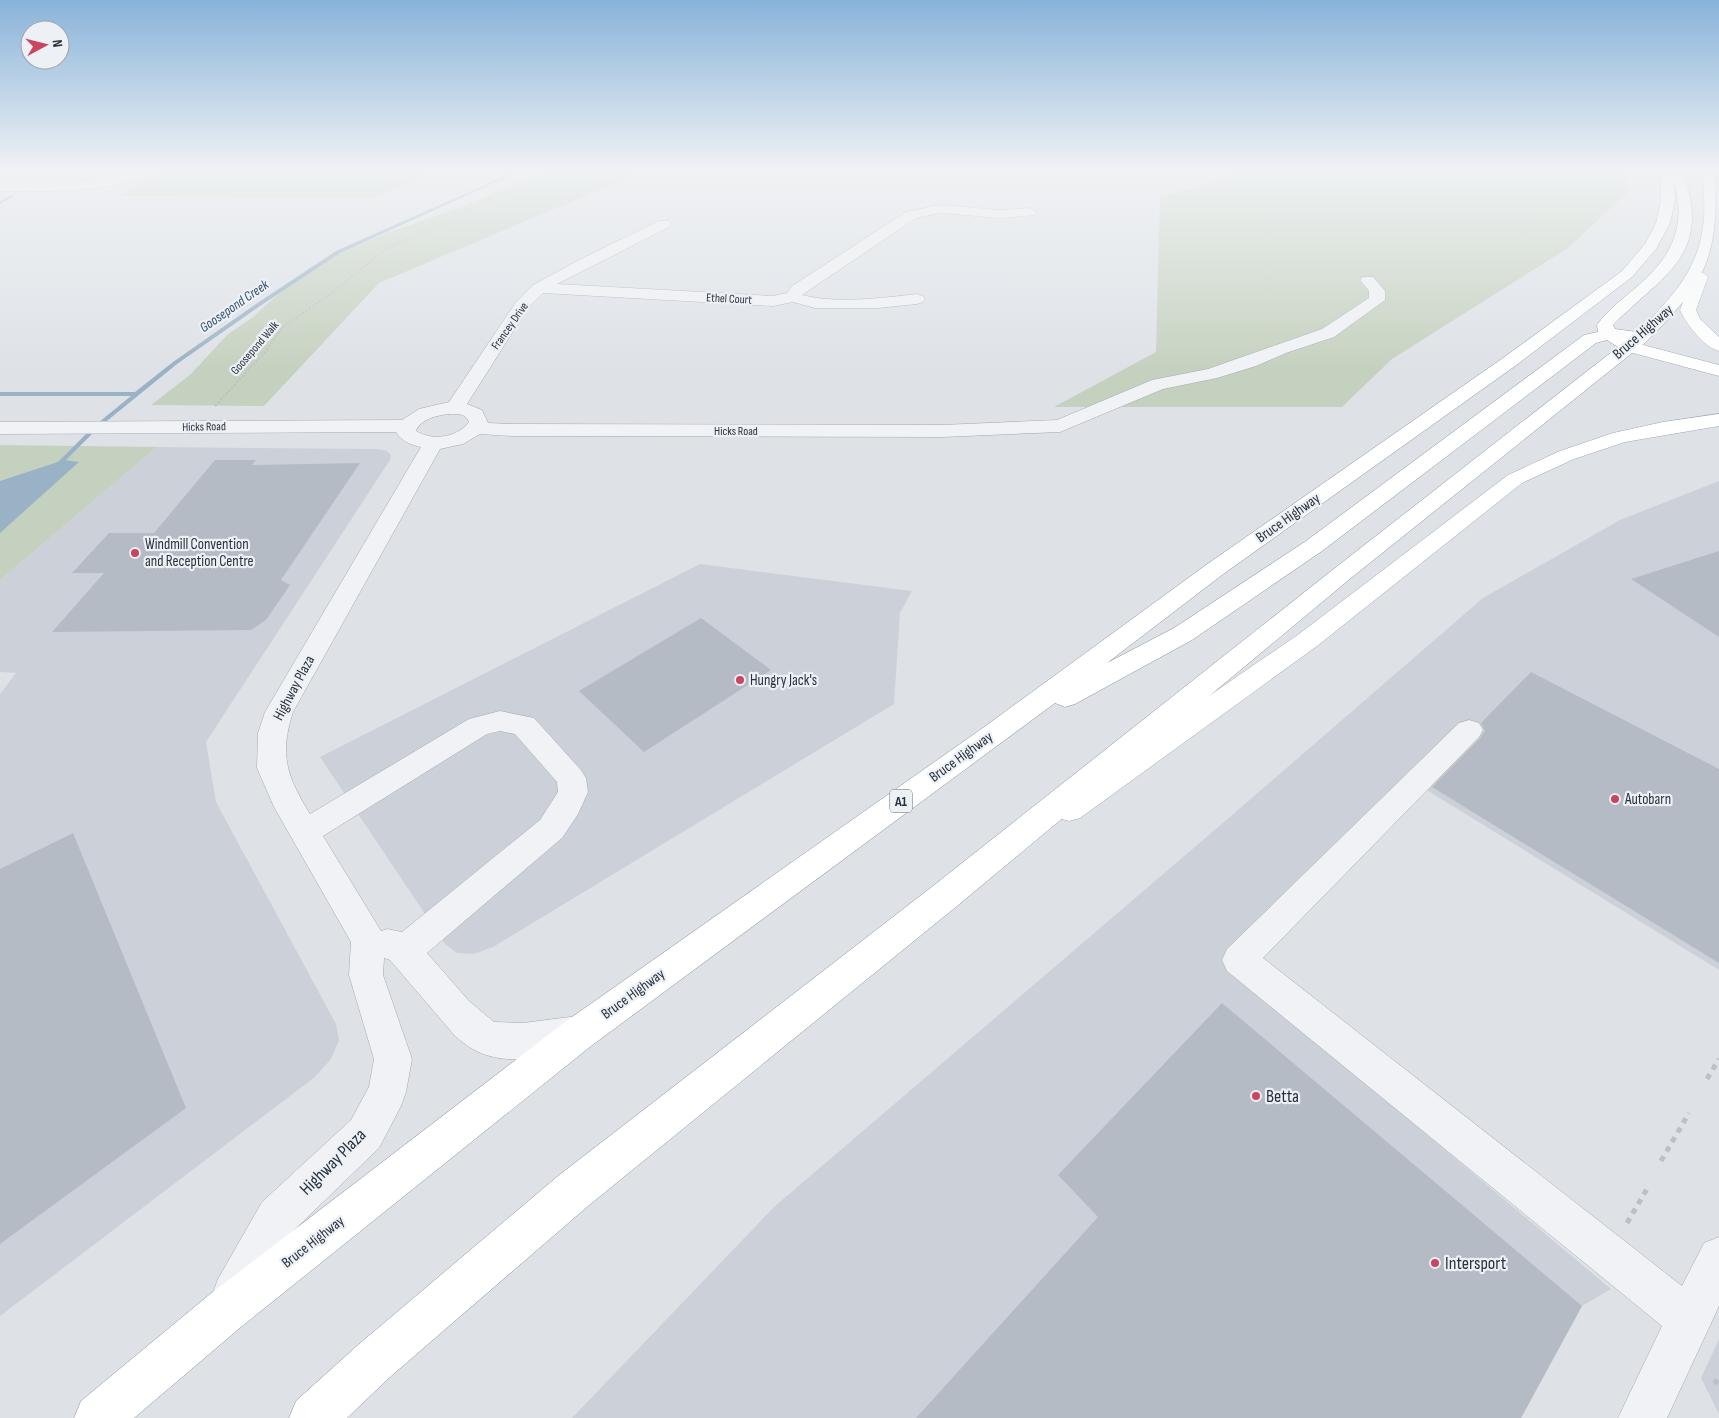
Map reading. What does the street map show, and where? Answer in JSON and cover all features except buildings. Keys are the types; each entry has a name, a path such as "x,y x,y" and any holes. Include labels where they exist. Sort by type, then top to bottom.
{"main road":[{"name":"Bruce Highway","path":"98,1418 225,1311 578,1034 997,732 1214,570 1546,335 1627,274 1651,246 1655,238"},
{"path":"1683,238 1670,262 1657,278 1607,321 1605,328 1626,339 1719,371"},
{"name":"Bruce Highway","path":"313,1418 374,1361 573,1191 945,896 1343,573 1626,339 1676,304 1700,278 1712,250 1714,238"},
{"path":"1700,278 1688,310 1694,321 1719,346"},
{"path":"997,732 1142,658 1206,620 1314,546 1587,341 1598,335 1719,355"},
{"path":"945,896 1308,640 1515,479 1598,443 1663,428 1719,420"}],"street":[{"name":"Francey Drive","path":"455,408 522,304 539,288 635,238"},
{"path":"794,298 798,290 876,238"},
{"name":"Hicks Road","path":"476,428 512,430 942,431 1060,426 1158,384 1211,374 1250,362 1280,349 1328,333 1377,300 1377,291 1368,280"},
{"name":"Ethel Court","path":"539,288 773,301 794,298 815,303 878,304 917,299"},
{"path":"455,408 472,412 478,416 479,422 476,428 462,437 434,444 414,440 406,434 407,426 425,413 455,408"},
{"name":"Hicks Road","path":"0,428 407,426"},
{"name":"Highway Plaza","path":"434,444 305,666 277,719 272,733 272,768 285,799 305,832 386,945 465,1022 490,1038 533,1041 578,1034"},
{"path":"305,832 479,726 500,721 524,725 571,778 573,792 567,806 551,829 386,945"},
{"path":"1469,730 1238,960 1709,1287 1642,1418"},
{"name":"Highway Plaza","path":"225,1311 277,1217 365,1134 387,1092 393,1059 366,975 386,945"}],"path":[{"name":"Goosepond Walk","path":"211,410 265,352 283,327 336,290 385,249 410,238"},
{"path":"1708,1079 1719,1059"},
{"path":"1661,1161 1689,1113"},
{"path":"1622,1230 1648,1189"}],"shaded area":[{"path":"157,447 377,449 387,451 391,455 390,460 206,742 216,802 336,1024 339,1040 331,1059 315,1077 0,1316 0,694 16,673 0,672 0,580"},
{"path":"1719,481 1719,970 1425,789 1233,972 1611,1289 1582,1306 1521,1418 572,1418 774,1207 1483,598 1620,520"},
{"path":"700,564 912,591 900,613 894,704 493,947 474,954 457,953 445,944 320,757"},
{"path":"1719,1339 1719,1414 1701,1378"}],"green space":[{"path":"374,238 485,238 379,283 264,406 151,405 191,374 227,335 253,317 298,276 331,256"},
{"path":"1159,238 1579,238 1568,248 1392,359 1342,407 1054,407 1156,352"},
{"path":"0,445 157,447 0,580"}],"water":[{"path":"64,460 79,462 0,533 0,481"}],"waterway":[{"name":"Goosepond Creek","path":"55,468 95,428 175,363 338,252 369,238"},
{"path":"0,394 136,394"}],"place":[{"name":"Windmill Convention and Reception Centre","path":"135,553"},
{"name":"Hungry Jack's","path":"740,680"},
{"name":"Autobarn","path":"1615,799"},
{"name":"Betta","path":"1256,1096"},
{"name":"Intersport","path":"1435,1263"}]}
